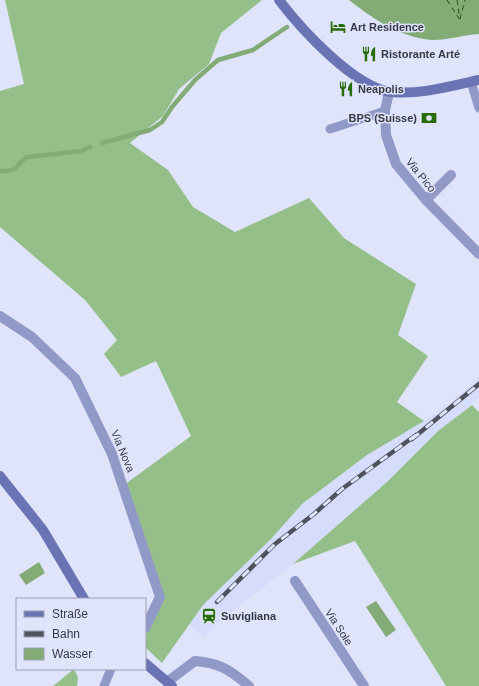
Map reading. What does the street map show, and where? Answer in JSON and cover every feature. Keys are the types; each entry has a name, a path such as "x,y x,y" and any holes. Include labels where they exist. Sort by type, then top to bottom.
{"main road":[{"path":"279,0 310,35 339,63 369,85 389,92 424,92 475,81"},
{"path":"0,476 43,530 83,598"},
{"path":"146,664 170,684"}],"street":[{"name":"Via Pico","path":"389,92 385,111 386,135 396,164 426,200 479,254"},
{"path":"426,200 451,175"},
{"name":"Via Nova","path":"0,316 32,337 75,378 112,454 160,597 146,626"},
{"name":"Via Sole","path":"295,581 364,686"},
{"path":"170,684 195,661 209,662 228,668 249,686"}],"lane":[{"path":"475,81 479,108"},
{"path":"330,129 385,111"},
{"path":"104,686 111,670"}],"shaded area":[{"path":"5,0 262,0 221,33 209,64 179,89 163,116 130,143 168,170 193,207 235,232 309,198 344,238 416,284 398,335 428,356 397,402 424,421 367,455 302,504 271,539 203,605 162,663 146,648 146,635 160,597 124,485 191,436 156,361 121,377 104,354 117,340 85,300 0,227 0,91 24,84"},
{"path":"479,377 479,398 438,431 387,482 293,564 220,621 203,638 189,623 203,605 271,539 302,504 367,455 424,421 453,401"},
{"path":"472,405 479,412 479,686 446,686 355,541 293,564 387,482 438,431"},
{"path":"74,670 78,677 77,686 53,686"}],"water":[{"path":"349,0 479,0 479,34 433,40 410,36 388,26"},
{"path":"39,562 45,573 26,585 19,575"},
{"path":"376,601 396,630 386,637 366,607"}],"waterway":[{"path":"102,143 150,130 162,122 172,107 195,80 218,60 253,50 287,27"},
{"path":"0,171 7,171 16,168 27,157 81,151 90,147"}],"ferry route":[{"path":"447,0 460,20"},
{"path":"457,0 460,19"},
{"path":"460,19 465,0"}],"railway":[{"path":"412,439 479,384"},
{"path":"217,602 275,544 314,514 342,489 416,435"}],"place":[{"name":"Art Residence","path":"338,27"},
{"name":"Ristorante Arté","path":"369,54"},
{"name":"Neapolis","path":"346,89"},
{"name":"BPS (Suisse)","path":"429,118"},
{"name":"Suvigliana","path":"209,616"}]}
